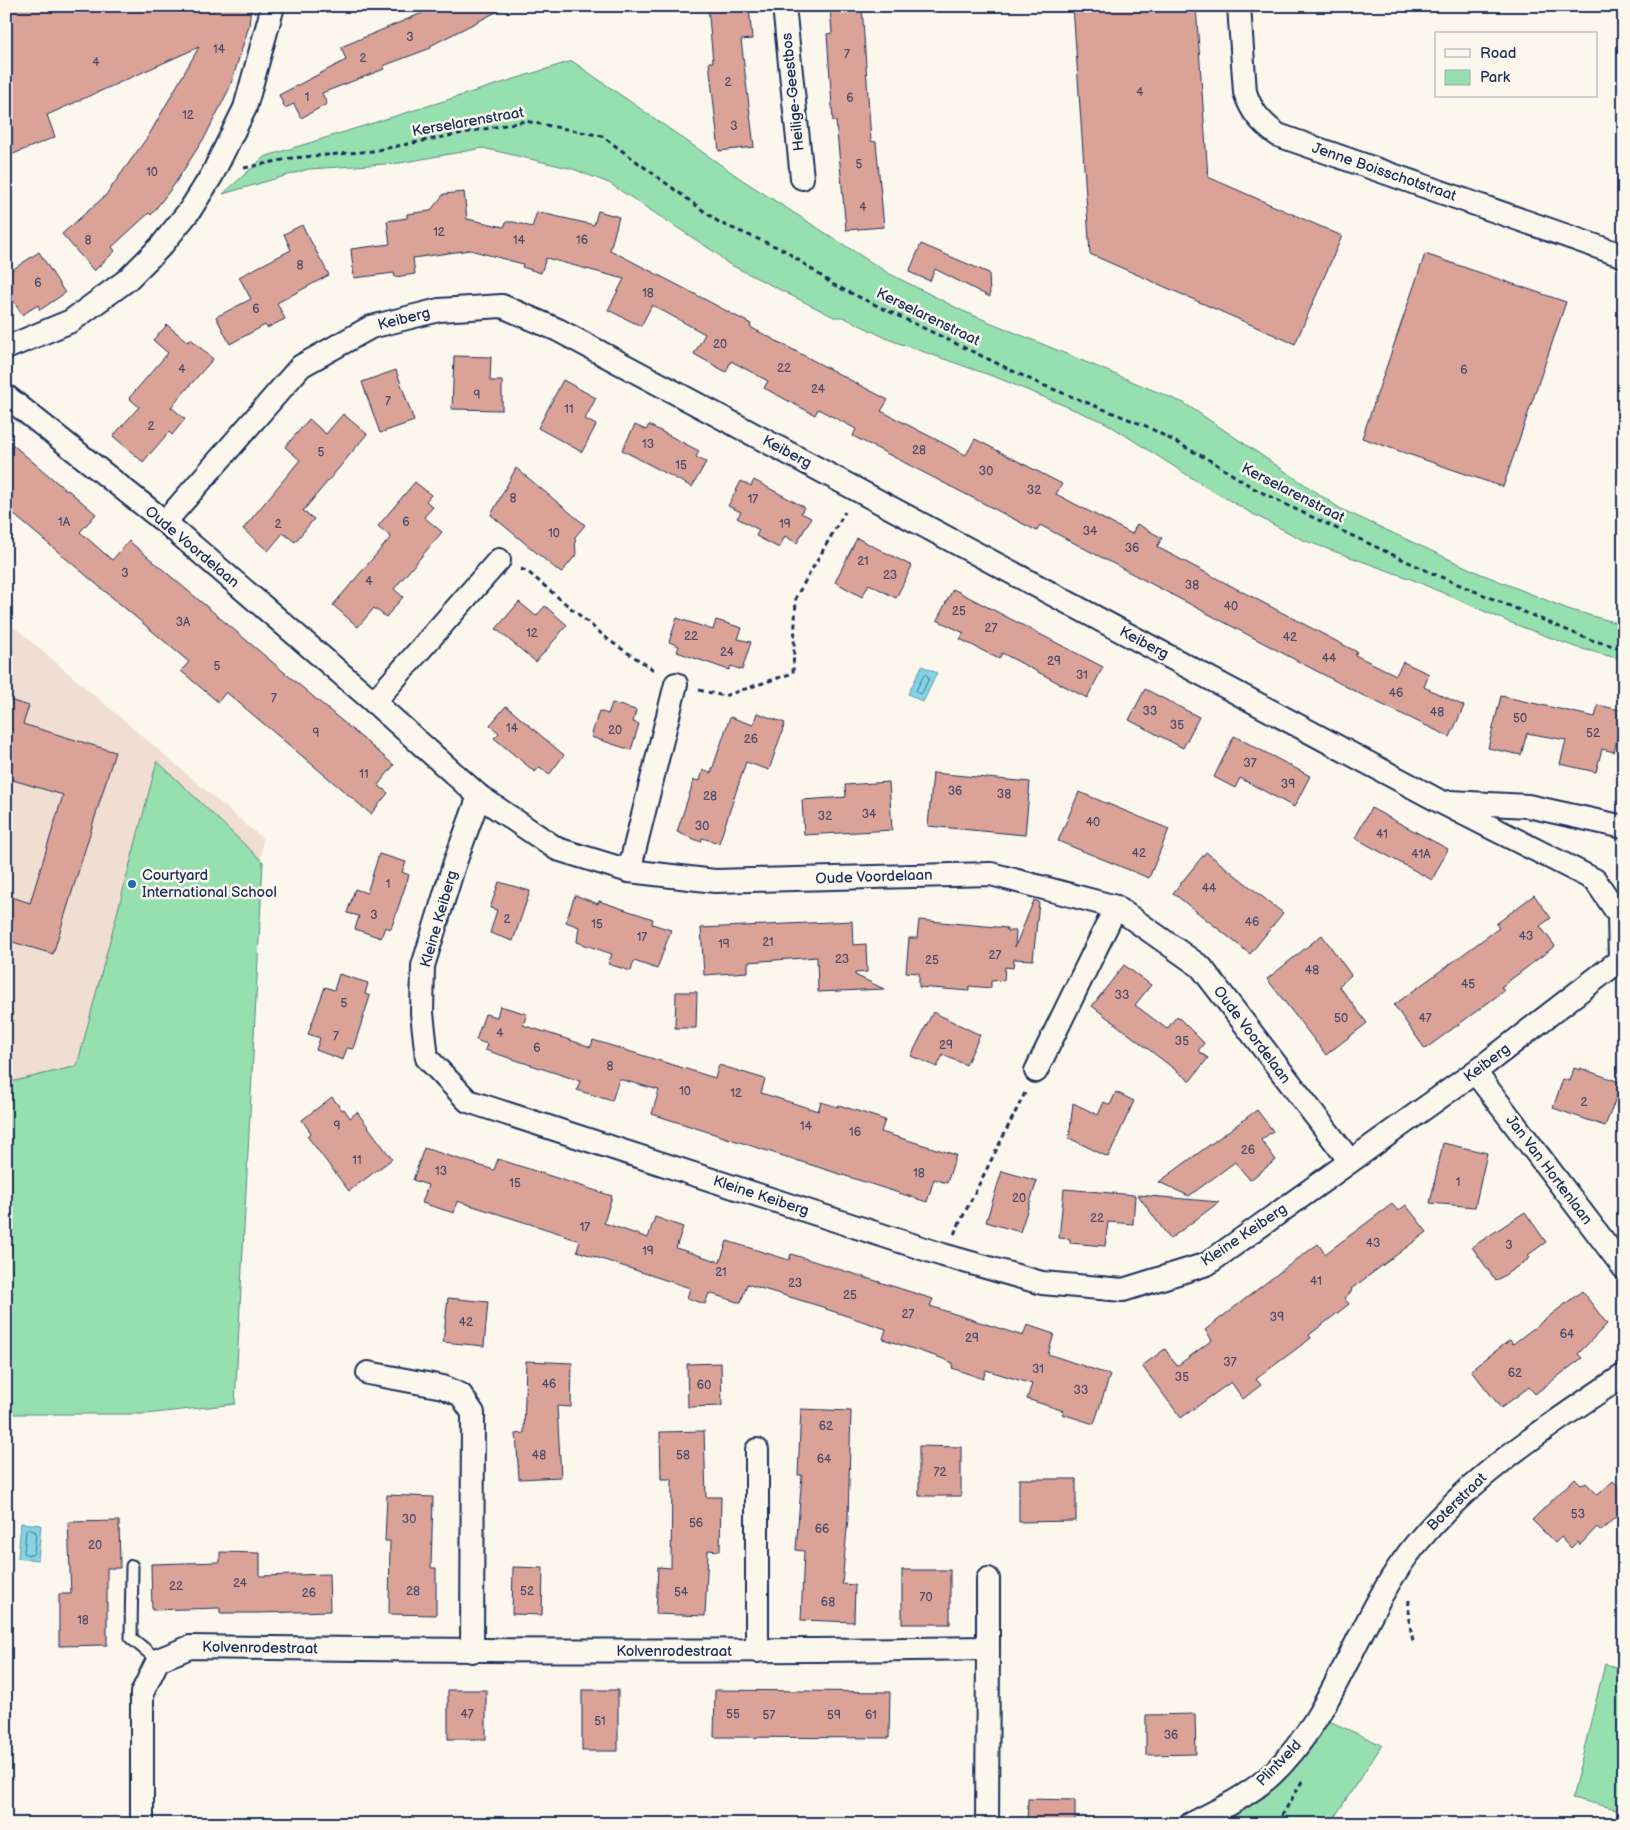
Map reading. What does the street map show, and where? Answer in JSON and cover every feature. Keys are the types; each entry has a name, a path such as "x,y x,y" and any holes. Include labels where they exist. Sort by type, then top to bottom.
{"street":[{"path":"6,348 71,321 127,280 161,246 190,210 212,175 246,108 273,6"},
{"name":"Heilige-Geestbos","path":"784,6 802,178"},
{"name":"Jenne Boisschotstraat","path":"1239,6 1245,92 1248,102 1259,120 1278,135 1624,256"},
{"name":"Keiberg","path":"165,522 301,366 371,327 439,310 502,306 558,330 1441,802 1595,880 1619,915 1622,959 1475,1072 1350,1161"},
{"name":"Oude Voordelaan","path":"6,396 165,522 374,702 479,796 557,849 629,871 715,881 992,874 1116,908 1201,967 1350,1161"},
{"path":"374,702 499,560"},
{"path":"629,871 676,684"},
{"name":"Kleine Keiberg","path":"479,796 454,865 423,966 422,1012 427,1058 468,1101 943,1255 1042,1283 1124,1290 1207,1264 1350,1161"},
{"name":"Keiberg","path":"1441,802 1528,806 1624,827"},
{"path":"1036,1071 1116,908"},
{"name":"Jan Van Hortenlaan","path":"1475,1072 1624,1268"},
{"path":"368,1374 443,1387 461,1395 473,1413 472,1651"},
{"name":"Boterstraat","path":"1341,1675 1370,1614 1394,1573 1415,1544 1437,1520 1495,1466 1528,1440 1624,1375"},
{"path":"757,1450 757,1651"},
{"path":"987,1824 988,1579"},
{"name":"Kolvenrodestraat","path":"158,1660 190,1647 472,1651 757,1651 988,1648"},
{"path":"142,1824 142,1693 158,1660"},
{"name":"Plintveld","path":"1192,1824 1253,1790 1286,1761 1313,1723 1341,1675"}],"lane":[{"path":"132,1566 131,1638 158,1660"}],"path":[{"name":"Kerselarenstraat","path":"212,175 292,158 372,151 525,121 602,136 720,223 784,250 834,284 1040,384 1146,426 1210,461 1255,489 1408,562 1588,639 1624,649"},
{"path":"499,560 528,572 610,641 676,684 724,696 793,673 796,597 858,490"},
{"path":"943,1255 1036,1071"}],"shaded area":[{"name":"Courtyard International School","path":"6,620 263,839 254,928 6,1122"}],"green space":[{"path":"572,61 744,181 888,273 963,311 1184,403 1341,509 1479,573 1568,609 1624,625 1624,660 1575,647 1509,622 1411,579 1303,540 1206,487 1106,423 998,378 890,340 843,317 834,317 727,263 716,253 609,183 573,169 483,148 400,163 309,169 223,194 264,157"},
{"path":"157,761 263,862 235,1404 146,1414 6,1414 6,1083 77,1066"},
{"path":"1605,1664 1624,1669 1624,1811 1572,1798"},
{"path":"1327,1720 1382,1745 1330,1824 1213,1824 1265,1797 1308,1749"}],"water":[{"path":"922,666 937,673 923,702 908,694"},
{"path":"21,1523 41,1525 38,1560 18,1558"}],"building":[{"path":"6,6 251,6 249,26 230,87 206,135 174,185 151,215 149,213 112,247 115,251 94,271 62,234 105,196 149,135 199,47 47,115 55,137 6,157"},
{"path":"439,6 508,6 430,46 431,48 383,66 384,69 322,93 327,104 301,118 294,104 285,108 279,95 346,60 341,47"},
{"path":"708,6 749,6 752,39 741,40 754,147 719,151 709,62 713,62"},
{"path":"830,6 862,6 871,141 876,142 884,227 846,230 836,121 833,121 827,34 832,33"},
{"path":"1073,6 1196,6 1208,177 1342,236 1295,344 1090,254"},
{"path":"464,192 467,219 504,227 506,222 514,222 532,227 537,212 594,225 598,211 619,217 610,250 751,324 750,327 888,400 881,411 966,455 975,439 1062,484 1056,494 1132,534 1137,524 1162,538 1157,547 1357,652 1355,655 1396,675 1403,662 1429,674 1424,687 1464,706 1450,737 1362,695 1040,525 1037,531 853,436 856,429 818,409 815,415 764,388 768,381 731,361 726,372 694,354 705,334 652,305 641,326 608,310 624,279 546,258 541,273 522,267 523,264 470,250 413,258 415,274 395,277 394,273 354,278 351,249 390,244 387,221 407,218 407,214 430,211 444,194"},
{"path":"302,225 329,275 277,303 285,319 267,328 265,325 230,344 216,317 251,299 239,277 291,250 284,234"},
{"path":"921,244 989,273 990,297 935,269 930,281 909,272"},
{"path":"39,252 65,293 40,310 38,305 22,315 6,289 6,274"},
{"path":"1425,254 1566,302 1503,487 1362,438"},
{"path":"167,325 188,342 191,339 213,359 171,407 185,419 172,435 169,432 143,462 113,436 139,407 129,398 168,353 153,340"},
{"path":"454,356 491,357 490,381 502,381 502,410 452,409"},
{"path":"396,370 414,421 380,433 362,382"},
{"path":"563,380 596,398 585,419 596,425 582,452 538,428"},
{"path":"343,414 367,434 303,511 314,519 295,542 283,533 268,551 243,529 300,460 285,447 309,419 326,434"},
{"path":"635,425 646,430 649,425 699,451 696,457 706,462 692,487 622,450"},
{"path":"6,439 96,514 80,532 112,560 129,541 394,765 378,785 388,793 371,814 226,692 218,702 181,671 189,662 6,508"},
{"path":"516,468 585,525 575,537 576,555 561,573 491,515"},
{"path":"754,480 804,507 801,513 811,518 797,543 785,536 779,548 756,536 759,530 737,518 741,512 728,506 741,481 751,486"},
{"path":"415,482 431,495 426,501 433,507 424,517 442,532 394,589 403,597 386,617 374,608 358,627 333,605 391,537 378,526"},
{"path":"857,538 912,566 896,598 869,584 862,597 835,582"},
{"path":"953,589 1103,667 1087,698 1002,653 999,659 960,639 964,633 937,620"},
{"path":"519,602 536,616 545,606 567,625 536,662 496,629"},
{"path":"677,618 713,630 716,620 742,628 738,639 751,642 742,670 731,666 729,670 677,652 679,646 669,642"},
{"path":"1145,689 1199,717 1183,748 1129,720"},
{"path":"1501,696 1595,717 1598,705 1624,711 1614,752 1602,749 1596,772 1560,764 1566,740 1527,733 1521,755 1488,748"},
{"path":"6,699 29,706 23,724 115,752 53,954 6,940 6,895 30,903 63,795 6,778"},
{"path":"612,703 636,710 633,722 639,724 631,750 591,737 599,711 608,714"},
{"path":"506,706 564,755 549,775 540,767 535,772 494,738 499,733 490,725"},
{"path":"757,713 785,723 769,770 746,762 719,843 702,838 701,842 677,832 694,780 700,781 703,770 711,773 730,717 753,725"},
{"path":"1234,736 1310,776 1294,807 1240,778 1235,788 1214,777"},
{"path":"933,773 1030,782 1025,835 928,826"},
{"path":"889,782 892,830 804,835 802,800 846,797 845,785"},
{"path":"1079,792 1169,829 1149,878 1058,841"},
{"path":"1371,808 1448,849 1432,880 1355,838"},
{"path":"1206,852 1283,913 1250,954 1173,893"},
{"path":"379,854 406,862 402,872 409,875 391,929 385,927 381,938 355,929 359,916 347,913 355,889 367,893"},
{"path":"499,882 530,891 513,941 490,933 497,910 490,908"},
{"path":"575,895 598,904 599,901 653,919 652,924 671,930 657,969 634,961 631,971 608,964 612,954 577,942 579,927 566,922"},
{"path":"1534,895 1551,918 1540,926 1555,946 1501,987 1504,991 1425,1049 1394,1005 1499,928 1496,924"},
{"path":"1034,900 1039,902 1033,960 1014,959 1013,968 1005,967 1004,980 991,981 991,988 969,986 969,991 919,987 919,973 906,972 909,938 917,938 919,920 1007,928 1007,931 1016,931 1015,947"},
{"path":"852,921 853,945 866,944 867,972 855,973 855,975 884,989 818,992 817,957 748,962 748,972 704,975 701,928"},
{"path":"1322,935 1351,975 1339,986 1367,1023 1326,1055 1267,979"},
{"path":"1124,965 1151,985 1135,1005 1167,1029 1177,1016 1204,1043 1198,1051 1208,1058 1190,1081 1092,1006"},
{"path":"339,974 368,983 365,994 370,996 353,1049 347,1048 343,1060 316,1050 320,1038 308,1034 325,987 334,990"},
{"path":"676,992 697,992 696,1028 675,1028"},
{"path":"500,1006 527,1014 523,1025 591,1047 593,1040 715,1078 719,1065 765,1079 761,1093 818,1111 821,1102 838,1107 839,1105 885,1120 881,1132 956,1155 947,1183 934,1179 927,1202 652,1114 659,1090 619,1079 612,1101 577,1090 580,1081 485,1050 487,1044 476,1040 485,1014 497,1017"},
{"path":"933,1012 980,1035 966,1065 943,1055 937,1067 911,1056"},
{"path":"1574,1068 1580,1070 1580,1068 1622,1083 1605,1126 1553,1108 1563,1079 1570,1081"},
{"path":"1116,1092 1134,1101 1108,1157 1069,1138 1073,1103 1098,1115 1104,1102 1110,1105"},
{"path":"332,1097 350,1118 357,1112 392,1159 349,1191 307,1136 311,1133 302,1120"},
{"path":"1257,1110 1273,1131 1261,1140 1276,1160 1250,1180 1235,1162 1189,1196 1159,1182"},
{"path":"1443,1143 1487,1153 1475,1207 1430,1203"},
{"path":"424,1148 494,1170 498,1159 612,1196 604,1223 648,1238 655,1217 683,1227 676,1248 720,1262 727,1241 789,1260 791,1254 933,1299 930,1306 1023,1336 1027,1325 1054,1334 1048,1354 1110,1375 1094,1424 1062,1414 1064,1411 1027,1399 1032,1384 986,1370 983,1379 952,1368 953,1363 883,1339 886,1329 826,1308 747,1284 741,1302 709,1293 705,1304 687,1298 690,1288 577,1251 580,1241 565,1235 457,1201 454,1213 422,1203 428,1185 413,1180"},
{"path":"1002,1171 1037,1181 1020,1232 986,1222"},
{"path":"1064,1189 1135,1195 1133,1224 1108,1222 1105,1246 1070,1243 1070,1239 1059,1238"},
{"path":"1138,1195 1219,1202 1170,1239"},
{"path":"1392,1204 1398,1211 1406,1205 1427,1232 1351,1289 1352,1291 1344,1298 1349,1304 1309,1335 1311,1338 1256,1379 1261,1385 1243,1399 1231,1382 1181,1418 1142,1366 1165,1349 1177,1366 1212,1340 1205,1330 1280,1272 1318,1244 1325,1254"},
{"path":"1525,1212 1546,1242 1528,1255 1530,1258 1496,1281 1472,1247"},
{"path":"1582,1291 1607,1324 1578,1354 1582,1358 1535,1394 1529,1387 1501,1408 1471,1370 1510,1340 1513,1344"},
{"path":"448,1298 488,1302 484,1346 443,1342"},
{"path":"526,1361 572,1363 571,1407 557,1406 561,1477 519,1479 516,1434 524,1433"},
{"path":"721,1363 722,1406 688,1407 687,1364"},
{"path":"801,1409 851,1411 848,1518 842,1584 855,1585 854,1622 801,1620 804,1551 796,1550 802,1475 798,1475"},
{"path":"704,1431 706,1497 721,1497 720,1551 708,1550 705,1616 656,1614 658,1567 671,1568 672,1479 661,1479 660,1432"},
{"path":"919,1446 961,1447 961,1496 919,1496"},
{"path":"1575,1478 1582,1485 1586,1483 1598,1495 1613,1481 1624,1492 1624,1509 1601,1531 1597,1527 1580,1545 1577,1542 1571,1548 1561,1537 1555,1543 1532,1520"},
{"path":"1019,1479 1076,1479 1076,1521 1019,1522"},
{"path":"387,1495 433,1497 431,1568 436,1568 436,1615 389,1614 390,1541 385,1541"},
{"path":"119,1521 120,1568 107,1568 107,1645 59,1646 59,1594 71,1594 68,1522"},
{"path":"220,1552 260,1553 260,1576 329,1574 330,1611 220,1613 220,1608 152,1610 151,1564 220,1562"},
{"path":"513,1567 543,1568 542,1615 512,1614"},
{"path":"902,1570 950,1570 950,1624 902,1624"},
{"path":"448,1690 486,1690 486,1739 448,1739"},
{"path":"582,1690 618,1690 618,1751 582,1751"},
{"path":"715,1690 890,1692 889,1738 714,1737"},
{"path":"1195,1714 1196,1754 1146,1755 1146,1715"},
{"path":"1028,1799 1075,1800 1075,1824 1027,1824"}],"place":[{"name":"Courtyard International School","path":"132,884"}]}
